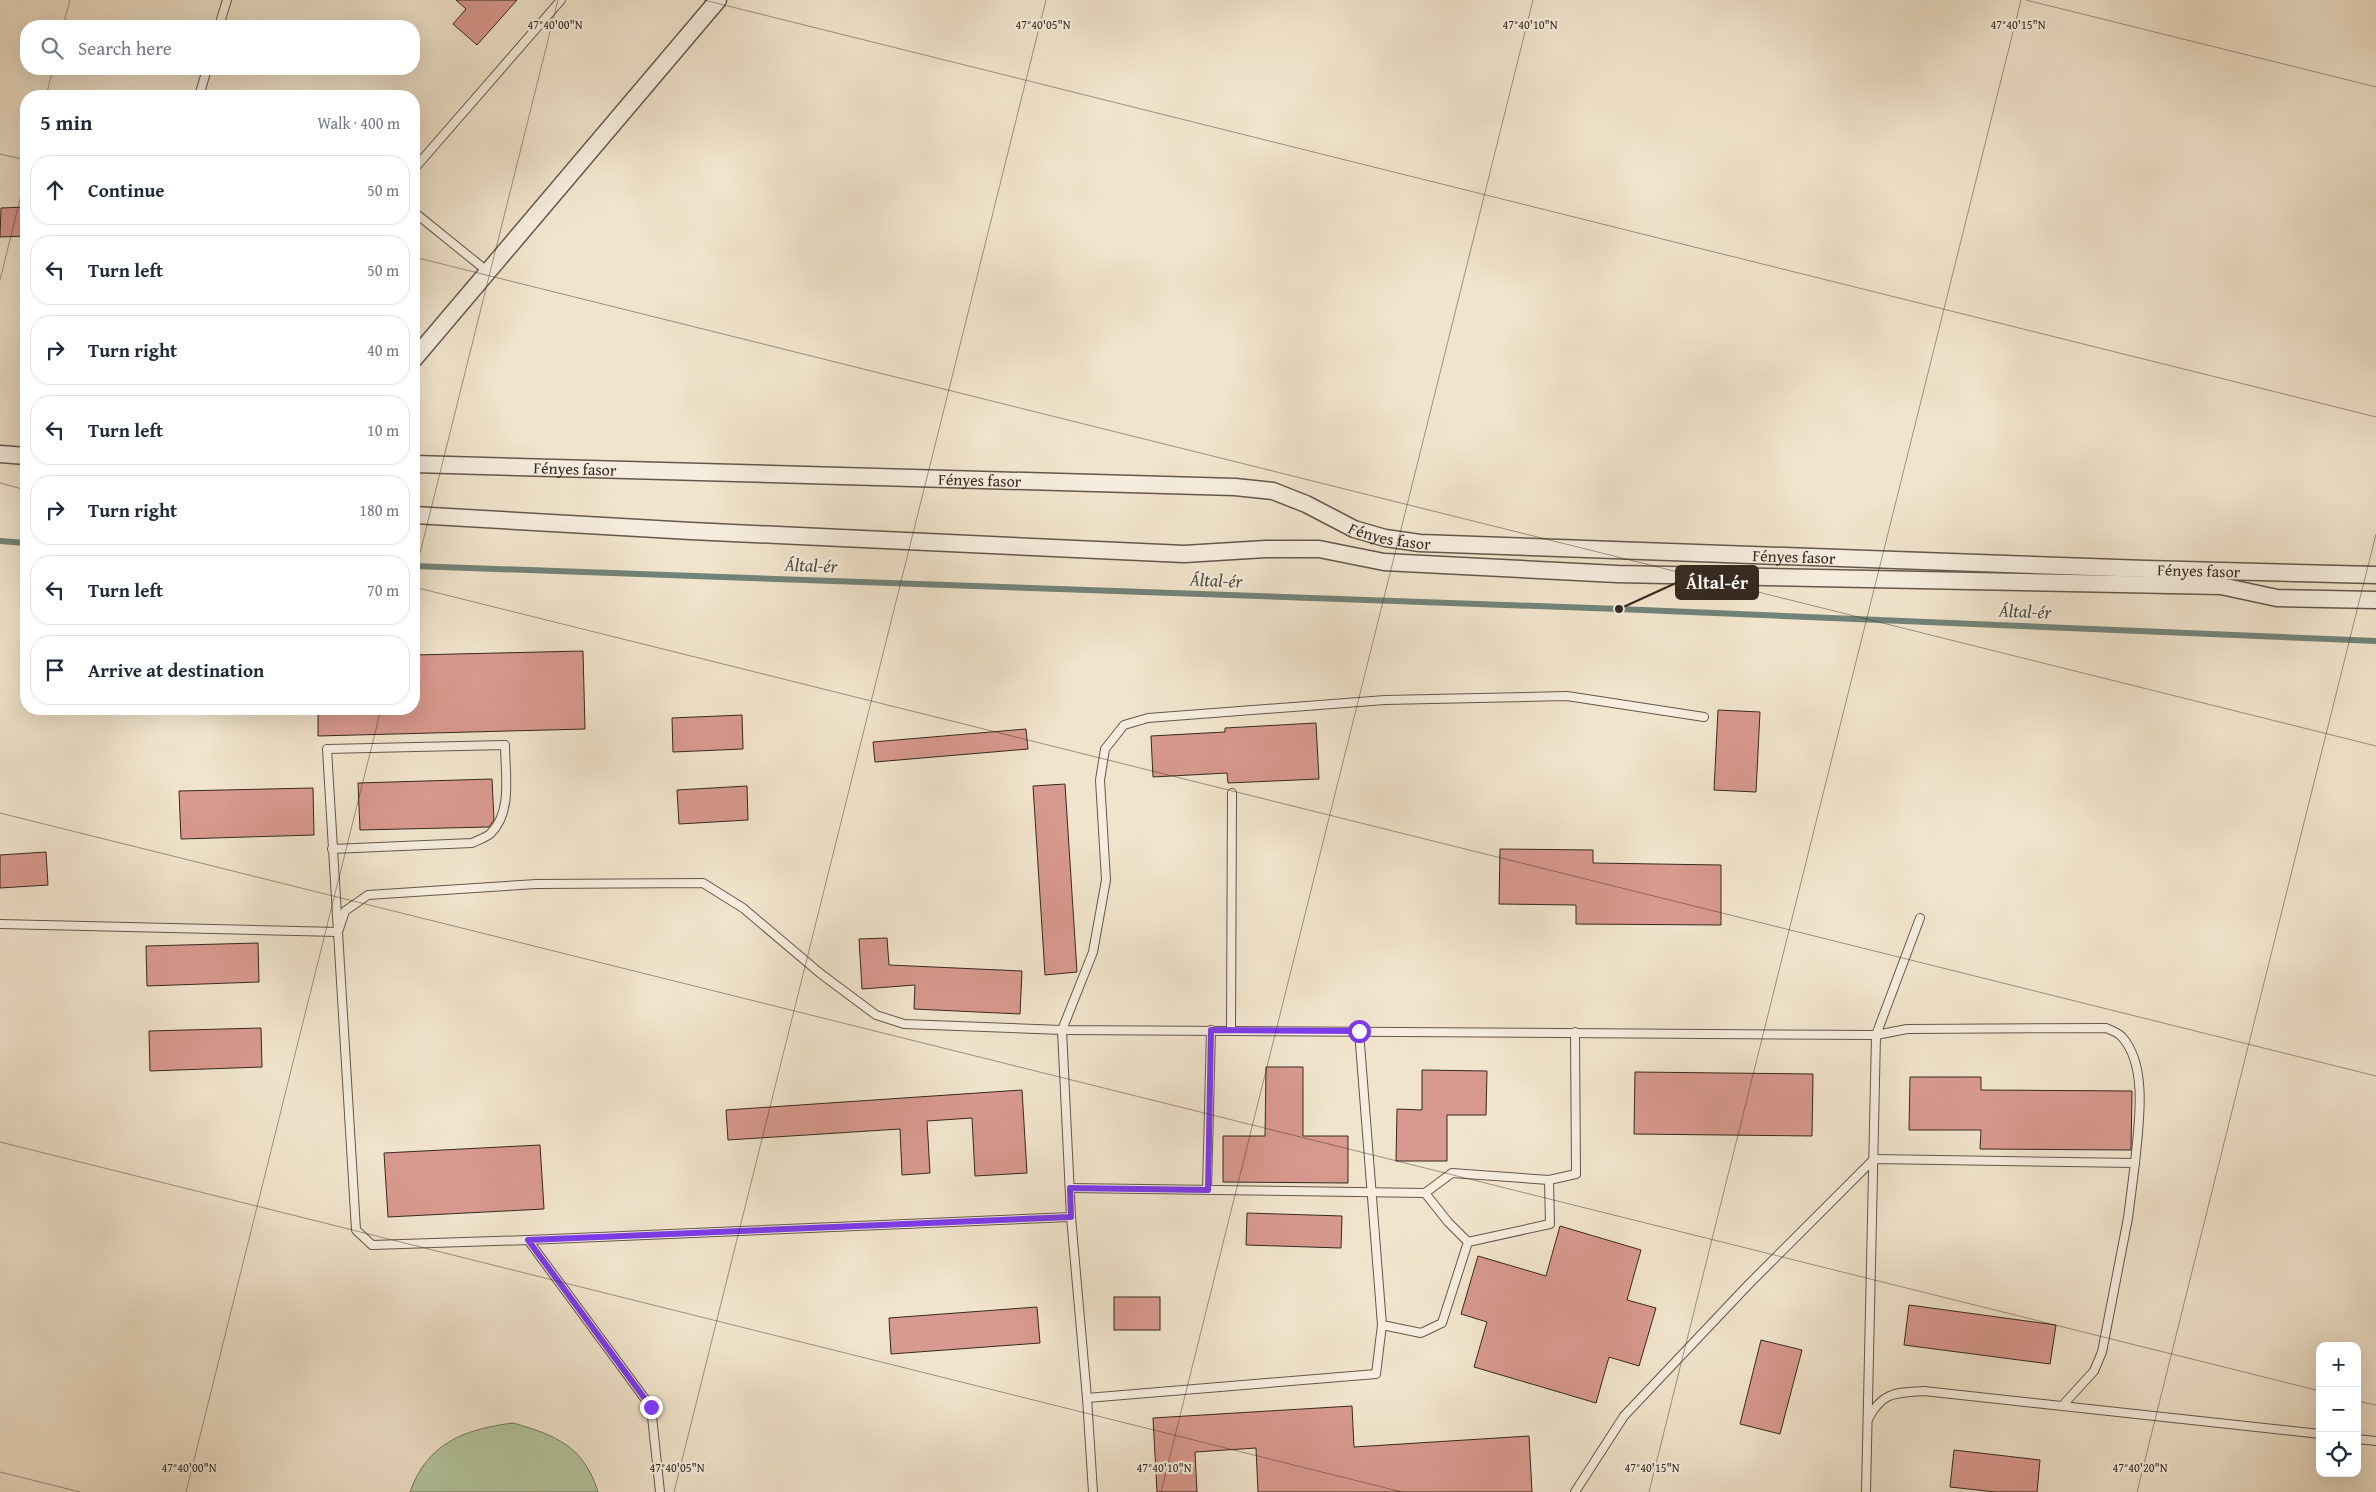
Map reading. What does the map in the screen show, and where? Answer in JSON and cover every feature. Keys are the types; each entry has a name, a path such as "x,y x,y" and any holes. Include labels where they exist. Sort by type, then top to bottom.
{"street":[{"path":"420,351 718,0"},
{"path":"0,454 20,456"},
{"name":"Fényes fasor","path":"420,464 1235,487 1273,492 1306,504 1354,529 1385,538 1420,543 2376,575"},
{"path":"420,515 1184,554 1266,549 1319,549 1384,562 1617,574 2221,586 2277,598 2376,600"}],"lane":[{"path":"221,20 227,0"},
{"path":"420,162 562,0"},
{"path":"201,90 205,75"},
{"path":"420,217 487,271"},
{"path":"1093,1492 1087,1398 1071,1217 1062,1030 1093,952 1106,880 1100,780 1105,749 1124,725 1148,718 1385,700 1567,696 1704,717"},
{"path":"332,849 472,842 489,835 502,820 505,802 505,745 328,749 332,849 356,1230 372,1245 1071,1217"},
{"path":"1231,1030 1232,793"},
{"path":"338,932 345,911 368,895 536,884 702,883 743,908 821,974 876,1015 904,1024 1062,1030 1876,1035 1907,1029 2106,1028 2122,1037 2139,1076 2140,1104 2135,1164 2128,1218 2102,1352 2094,1371 2062,1406"},
{"path":"1866,1492 1876,1035 1920,918"},
{"path":"0,924 338,932"},
{"path":"1208,1190 1211,1030"},
{"path":"1087,1398 1376,1374 1382,1325 1359,1031"},
{"path":"1070,1188 1425,1193 1452,1173 1549,1180 1576,1174 1575,1032"},
{"path":"1575,1492 1624,1416 1749,1284 1874,1159 2135,1164"},
{"path":"1468,1242 1550,1224 1549,1180"},
{"path":"1425,1193 1448,1222 1468,1242"},
{"path":"528,1240 651,1407 660,1492"},
{"path":"1382,1325 1421,1333 1442,1323 1468,1242"},
{"path":"1868,1419 1877,1403 1895,1394 1924,1391 2316,1434"},
{"path":"2361,1439 2376,1441"}],"green space":[{"path":"513,1423 555,1438 576,1453 592,1476 598,1492 410,1492 417,1475 427,1461 437,1450 450,1441 479,1429"}],"building":[{"path":"456,0 517,0 477,45 453,24 466,9"},
{"path":"20,207 20,236 0,237 1,208"},
{"path":"583,651 585,729 318,736 318,715 420,715 420,655"},
{"path":"1718,710 1760,712 1756,792 1714,790"},
{"path":"742,715 743,749 673,752 672,718"},
{"path":"1316,723 1319,779 1228,783 1227,773 1153,777 1151,736 1225,732 1225,728"},
{"path":"1026,729 1028,749 875,762 873,742"},
{"path":"492,779 494,820 489,827 360,830 358,783"},
{"path":"1065,784 1077,972 1045,975 1033,786"},
{"path":"747,786 748,820 679,824 677,790"},
{"path":"313,788 314,835 181,839 179,791"},
{"path":"1500,849 1593,850 1593,863 1721,865 1721,925 1576,924 1576,905 1499,904"},
{"path":"46,852 48,885 0,888 0,855"},
{"path":"887,938 889,965 1022,971 1020,1014 914,1009 915,985 862,989 859,939"},
{"path":"258,943 259,982 147,986 146,946"},
{"path":"261,1028 262,1067 150,1071 149,1031"},
{"path":"1266,1067 1303,1067 1303,1136 1348,1136 1348,1183 1223,1182 1223,1136 1265,1136"},
{"path":"1422,1070 1487,1071 1486,1115 1447,1115 1447,1161 1396,1161 1397,1109 1422,1110"},
{"path":"1635,1072 1813,1074 1812,1136 1634,1134"},
{"path":"1910,1077 1981,1077 1981,1090 2132,1091 2131,1150 1980,1149 1981,1130 1909,1130"},
{"path":"1022,1090 1027,1173 975,1176 972,1118 927,1121 930,1173 902,1175 900,1129 728,1140 726,1110"},
{"path":"540,1145 544,1209 388,1217 384,1153"},
{"path":"1247,1213 1342,1216 1341,1248 1246,1245"},
{"path":"1560,1226 1641,1250 1627,1300 1656,1308 1639,1366 1609,1357 1596,1403 1474,1367 1487,1322 1461,1314 1478,1256 1546,1276"},
{"path":"1114,1297 1160,1297 1160,1330 1114,1330"},
{"path":"1909,1305 2056,1325 2050,1364 1904,1345"},
{"path":"1037,1307 1040,1343 891,1354 889,1318"},
{"path":"1761,1340 1802,1350 1780,1434 1740,1424"},
{"path":"1352,1406 1354,1447 1529,1436 1532,1492 1258,1492 1256,1448 1195,1452 1197,1492 1157,1492 1153,1418"},
{"path":"1954,1450 2040,1460 2037,1492 1996,1492 1950,1487"}],"waterway":[{"name":"Által-ér","path":"0,541 20,543"},
{"name":"Által-ér","path":"420,566 1619,609 2376,641"}],"place":[{"name":"Által-ér","path":"1619,609"}],"route":[{"path":"651,1407 528,1240 1071,1217 1070,1188 1208,1190 1211,1030 1359,1031"}]}
